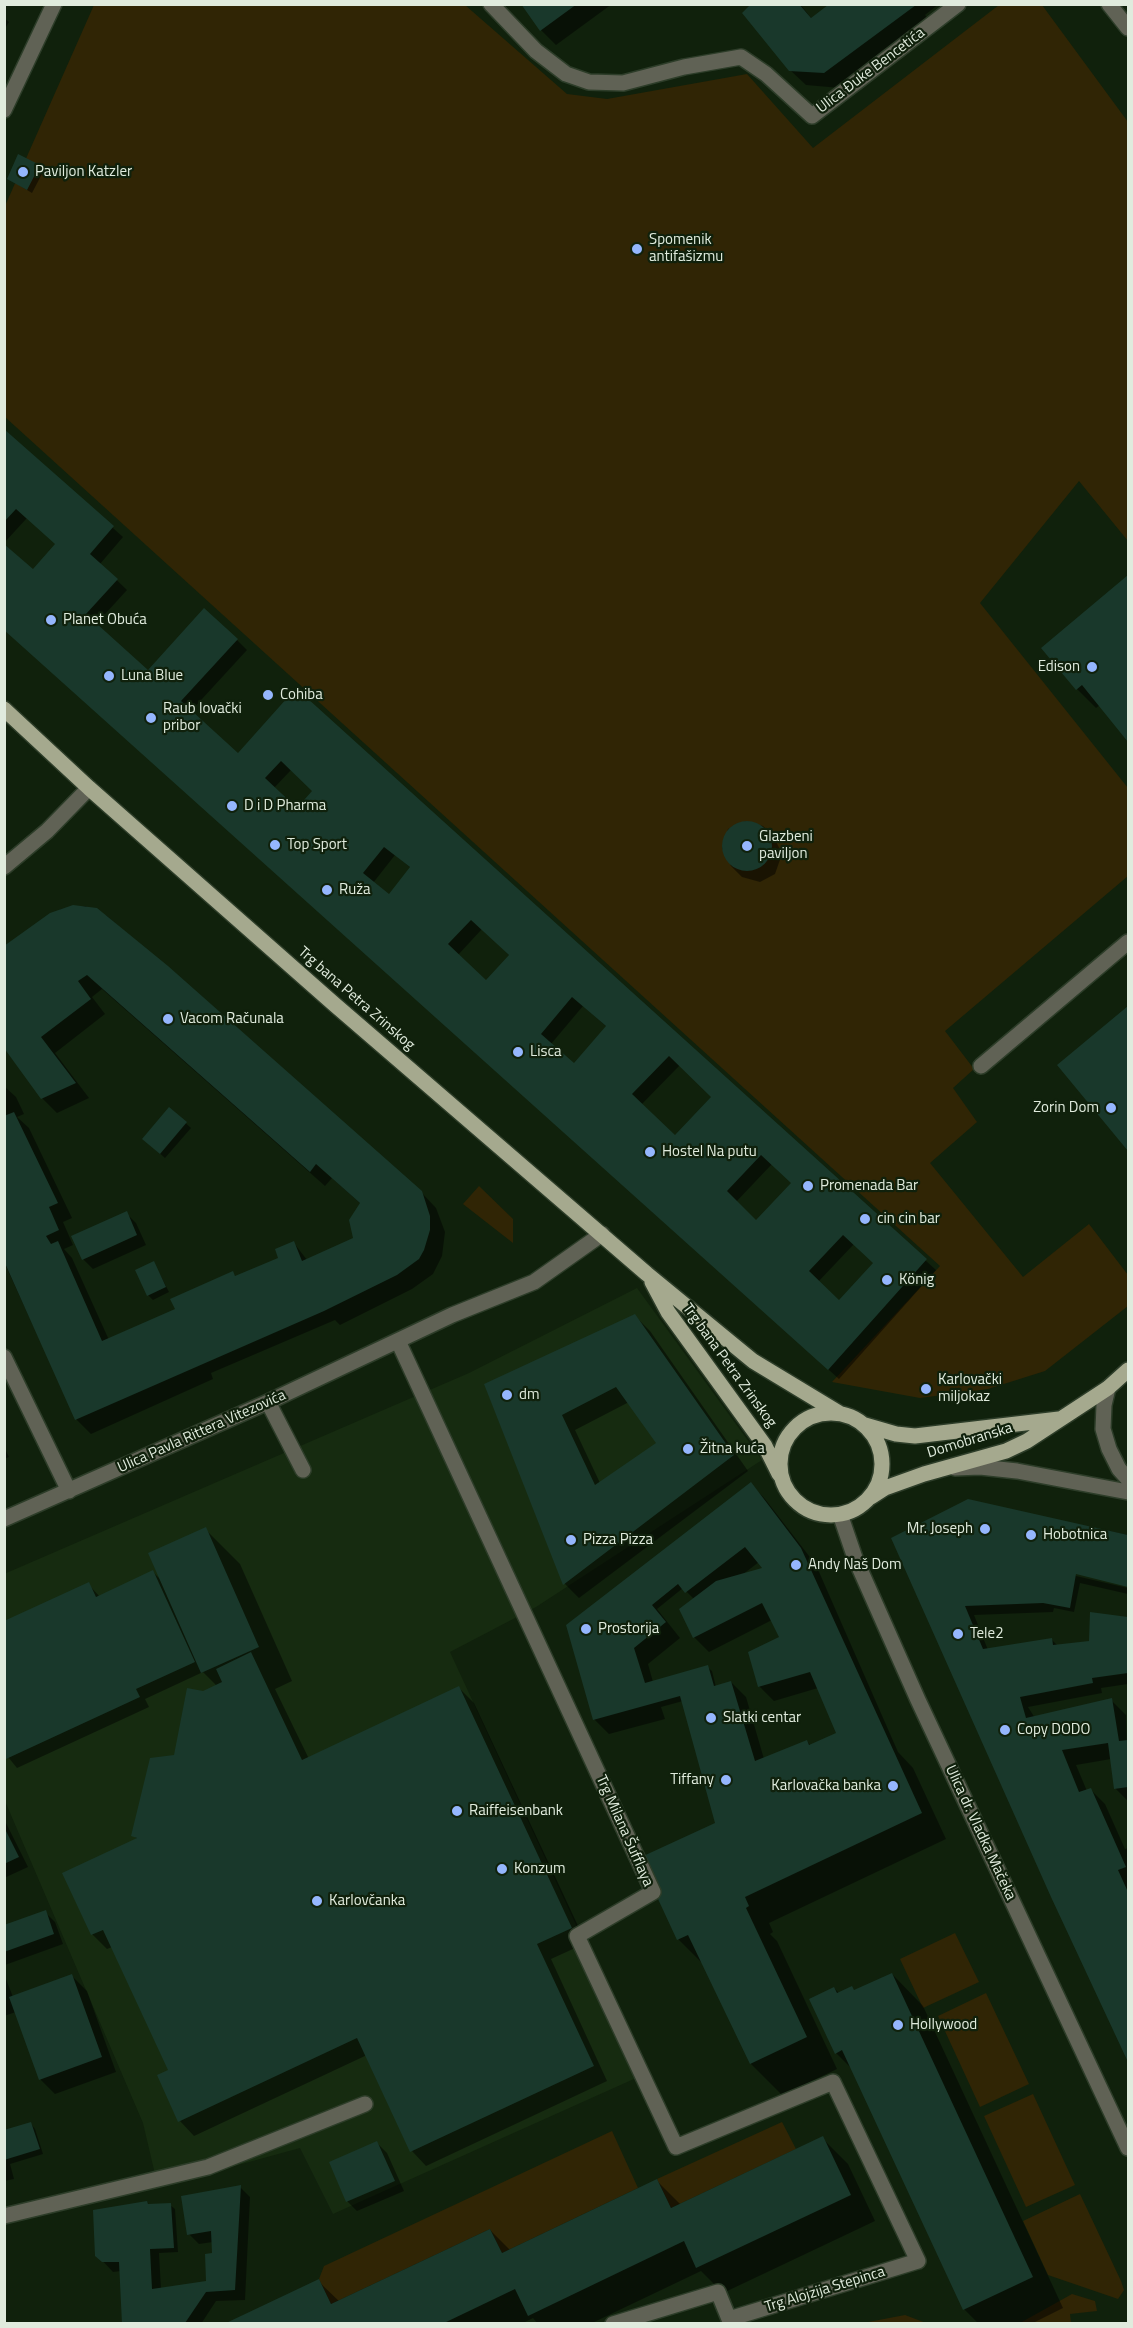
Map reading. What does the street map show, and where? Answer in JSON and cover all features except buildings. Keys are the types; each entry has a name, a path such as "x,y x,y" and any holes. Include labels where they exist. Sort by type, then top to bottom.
{"main road":[{"name":"Trg bana Petra Zrinskog","path":"4,709 89,788 360,1027 647,1274 753,1361 839,1413"},
{"name":"Trg bana Petra Zrinskog","path":"647,1274 668,1312 758,1436 782,1479"},
{"path":"1062,1418 1108,1388 1128,1370"},
{"path":"824,1413 839,1413 853,1417 865,1425 875,1438 881,1453 882,1470 878,1485 868,1498 857,1508 840,1514 812,1512 799,1504 782,1479 781,1450 788,1436 810,1417 824,1413"},
{"name":"Domobranska","path":"865,1425 896,1434 915,1436 1062,1418"},
{"name":"Domobranska","path":"868,1498 885,1488 1005,1451 1037,1436 1062,1418"}],"street":[{"path":"4,110 54,4"},
{"name":"Ulica Đuke Bencetića","path":"491,4 536,51 566,74 589,82 623,83 684,67 741,57 766,74 812,116 958,4"},
{"path":"1109,4 1128,28"},
{"path":"4,867 47,831 89,788"},
{"path":"981,1065 1128,942"},
{"path":"398,1341 534,1282 602,1234"},
{"name":"Ulica Pavla Rittera Vitezovića","path":"4,1520 398,1341"},
{"name":"Trg Milana Šufflaya","path":"398,1341 653,1892 577,1936 676,2147 833,2082 918,2261"},
{"path":"4,1357 69,1491"},
{"path":"1108,1388 1104,1405 1103,1429 1109,1449 1119,1469 1128,1479"},
{"path":"268,1402 303,1470"},
{"path":"943,1469 980,1467 1017,1471 1128,1492"},
{"name":"Ulica dr. Vladka Mačeka","path":"840,1514 855,1558 918,1700 1128,2148"},
{"path":"4,2216 208,2167 365,2104"},
{"name":"Trg Alojzija Stepinca","path":"613,2324 718,2292 729,2319 918,2261"}],"shaded area":[{"path":"94,5 465,5 567,94 607,99 747,74 813,148 999,5 1042,5 1128,122 1128,541 1079,481 980,603 1128,788 1128,876 945,1031 974,1069 953,1088 977,1122 930,1163 1023,1277 1089,1224 1128,1275 1128,1306 1045,1371 988,1389 920,1398 832,1382 940,1266 5,417 5,206"},
{"path":"479,1186 513,1219 513,1243 463,1204"},
{"path":"637,1288 762,1460 536,1607 450,1652 645,2074 333,2214 300,2148 158,2187 143,2123 5,1801 4,1574 469,1373"},
{"path":"955,1933 979,1982 923,2008 900,1959"},
{"path":"986,1993 1029,2084 980,2107 938,2016"},
{"path":"1033,2094 1075,2185 1026,2207 984,2116"},
{"path":"782,2122 796,2149 671,2208 657,2179"},
{"path":"612,2131 638,2188 502,2253 490,2229 331,2304 319,2279 324,2266"},
{"path":"1080,2194 1121,2281 1124,2290 1118,2299 1048,2275 1023,2221"},
{"path":"1072,2294 1095,2301 1097,2311 1070,2314 1071,2323 1020,2323"},
{"path":"905,2315 926,2323 863,2323"}],"place":[{"name":"Paviljon Katzler","path":"23,172"},
{"name":"Spomenik antifašizmu","path":"637,249"},
{"name":"Planet Obuća","path":"51,620"},
{"name":"Edison","path":"1092,667"},
{"name":"Luna Blue","path":"109,676"},
{"name":"Cohiba","path":"268,695"},
{"name":"Raub lovački pribor","path":"151,718"},
{"name":"D i D Pharma","path":"232,806"},
{"name":"Top Sport","path":"275,845"},
{"name":"Glazbeni paviljon","path":"747,846"},
{"name":"Ruža","path":"327,890"},
{"name":"Vacom Računala","path":"168,1019"},
{"name":"Lisca","path":"518,1052"},
{"name":"Zorin Dom","path":"1111,1108"},
{"name":"Hostel Na putu","path":"650,1152"},
{"name":"Promenada Bar","path":"808,1186"},
{"name":"cin cin bar","path":"865,1219"},
{"name":"König","path":"887,1280"},
{"name":"Karlovački miljokaz","path":"926,1389"},
{"name":"dm","path":"507,1395"},
{"name":"Žitna kuća","path":"688,1449"},
{"name":"Mr. Joseph","path":"985,1529"},
{"name":"Hobotnica","path":"1031,1535"},
{"name":"Pizza Pizza","path":"571,1540"},
{"name":"Andy Naš Dom","path":"796,1565"},
{"name":"Prostorija","path":"586,1629"},
{"name":"Tele2","path":"958,1634"},
{"name":"Slatki centar","path":"711,1718"},
{"name":"Copy DODO","path":"1005,1730"},
{"name":"Tiffany","path":"726,1780"},
{"name":"Karlovačka banka","path":"893,1786"},
{"name":"Raiffeisenbank","path":"457,1811"},
{"name":"Konzum","path":"502,1869"},
{"name":"Karlovčanka","path":"317,1901"},
{"name":"Hollywood","path":"898,2025"}]}
